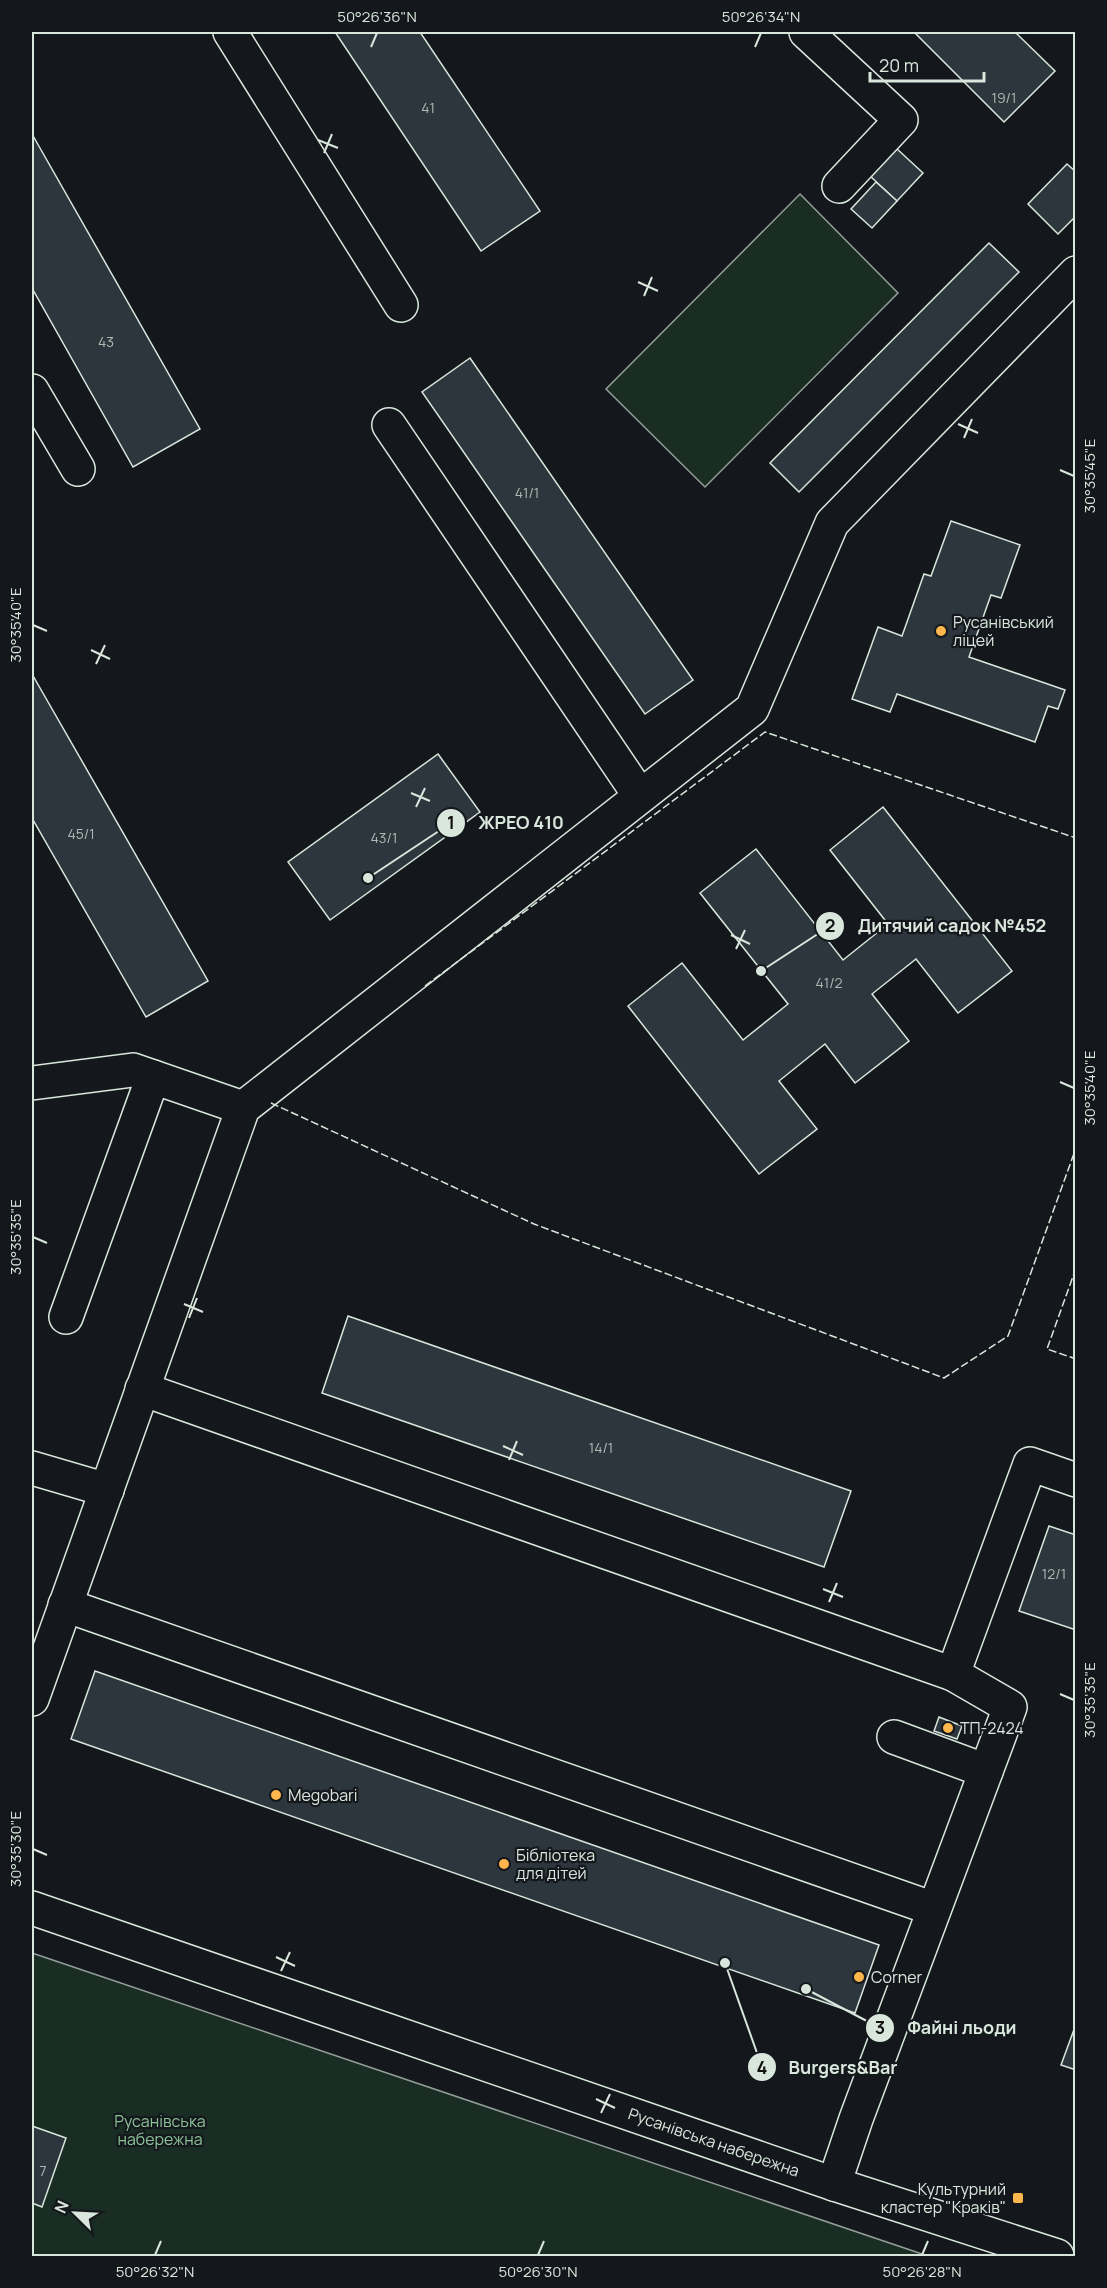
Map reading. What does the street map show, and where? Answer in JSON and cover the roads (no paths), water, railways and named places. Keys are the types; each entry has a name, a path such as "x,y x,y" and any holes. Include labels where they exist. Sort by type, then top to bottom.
{"main road":[{"path":"230,32 400,305"},
{"path":"806,32 901,120 839,186"},
{"path":"32,1699 243,1108 752,709 832,523 1076,273"},
{"path":"32,391 78,469"},
{"path":"389,425 640,796"},
{"path":"32,1083 133,1070 243,1108"},
{"path":"66,1317 153,1077"},
{"path":"142,1389 953,1674 1010,1707 834,2184"},
{"path":"953,1674 1030,1464 1076,1480"},
{"path":"32,1468 106,1490"},
{"path":"65,1605 934,1909"},
{"path":"894,1737 986,1771"},
{"name":"Русанівська набережна","path":"32,1908 834,2184 1057,2256"}],"place":[{"name":"Русанівський ліцей","path":"941,631"},
{"name":"ЖРЕО 410","path":"368,878"},
{"name":"Дитячий садок №452","path":"761,971"},
{"name":"ТП-2424","path":"948,1728"},
{"name":"Megobari","path":"276,1795"},
{"name":"Бібліотека для дітей","path":"504,1864"},
{"name":"Burgers&Bar","path":"725,1963"},
{"name":"Corner","path":"859,1977"},
{"name":"Файні льоди","path":"806,1989"},
{"name":"Культурний кластер \"Краків\"","path":"1018,2198"}]}
